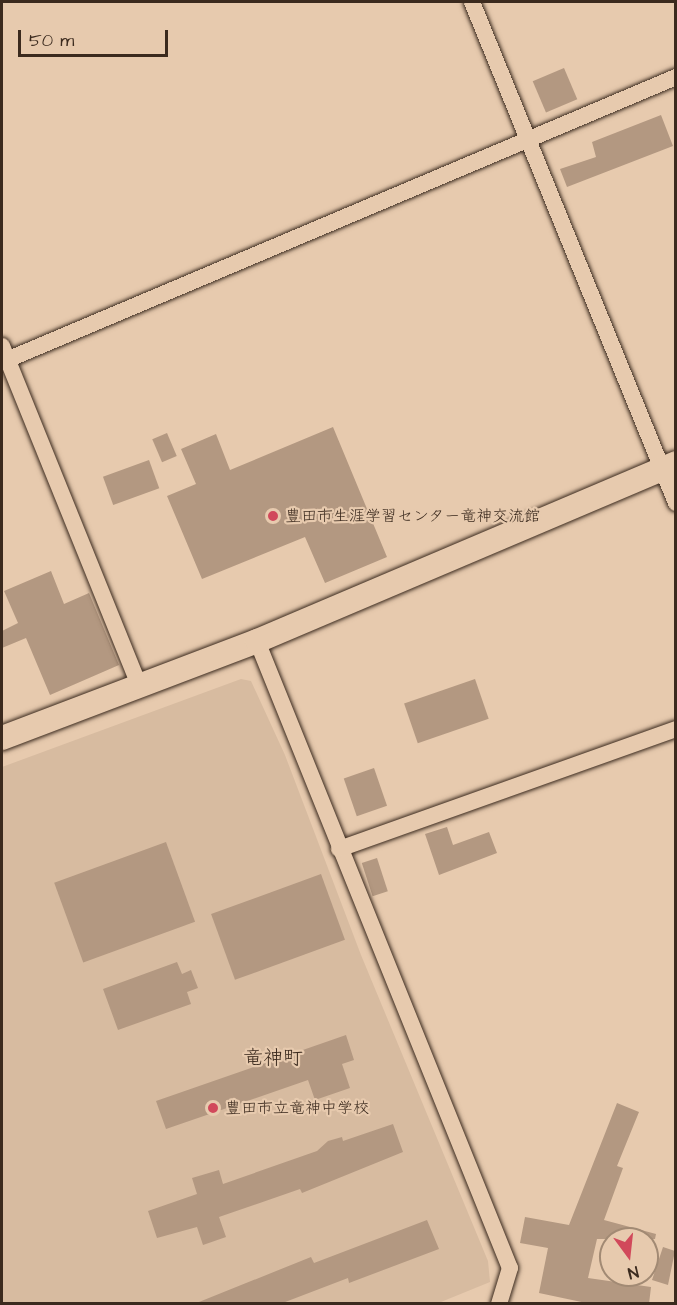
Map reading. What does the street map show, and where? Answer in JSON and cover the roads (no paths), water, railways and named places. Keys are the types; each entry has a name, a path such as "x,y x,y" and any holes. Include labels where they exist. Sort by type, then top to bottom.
{"street":[{"path":"472,2 670,465 675,502"},
{"path":"140,688 3,356 675,77"},
{"path":"2,738 140,688 257,641 670,465"},
{"path":"257,641 510,1268 499,1304"},
{"path":"339,849 675,729"}],"place":[{"name":"豊田市生涯学習センター竜神交流館","path":"273,516"},
{"name":"豊田市立竜神中学校","path":"213,1108"}],"district":[{"name":"竜神町","path":"273,1058"}]}
